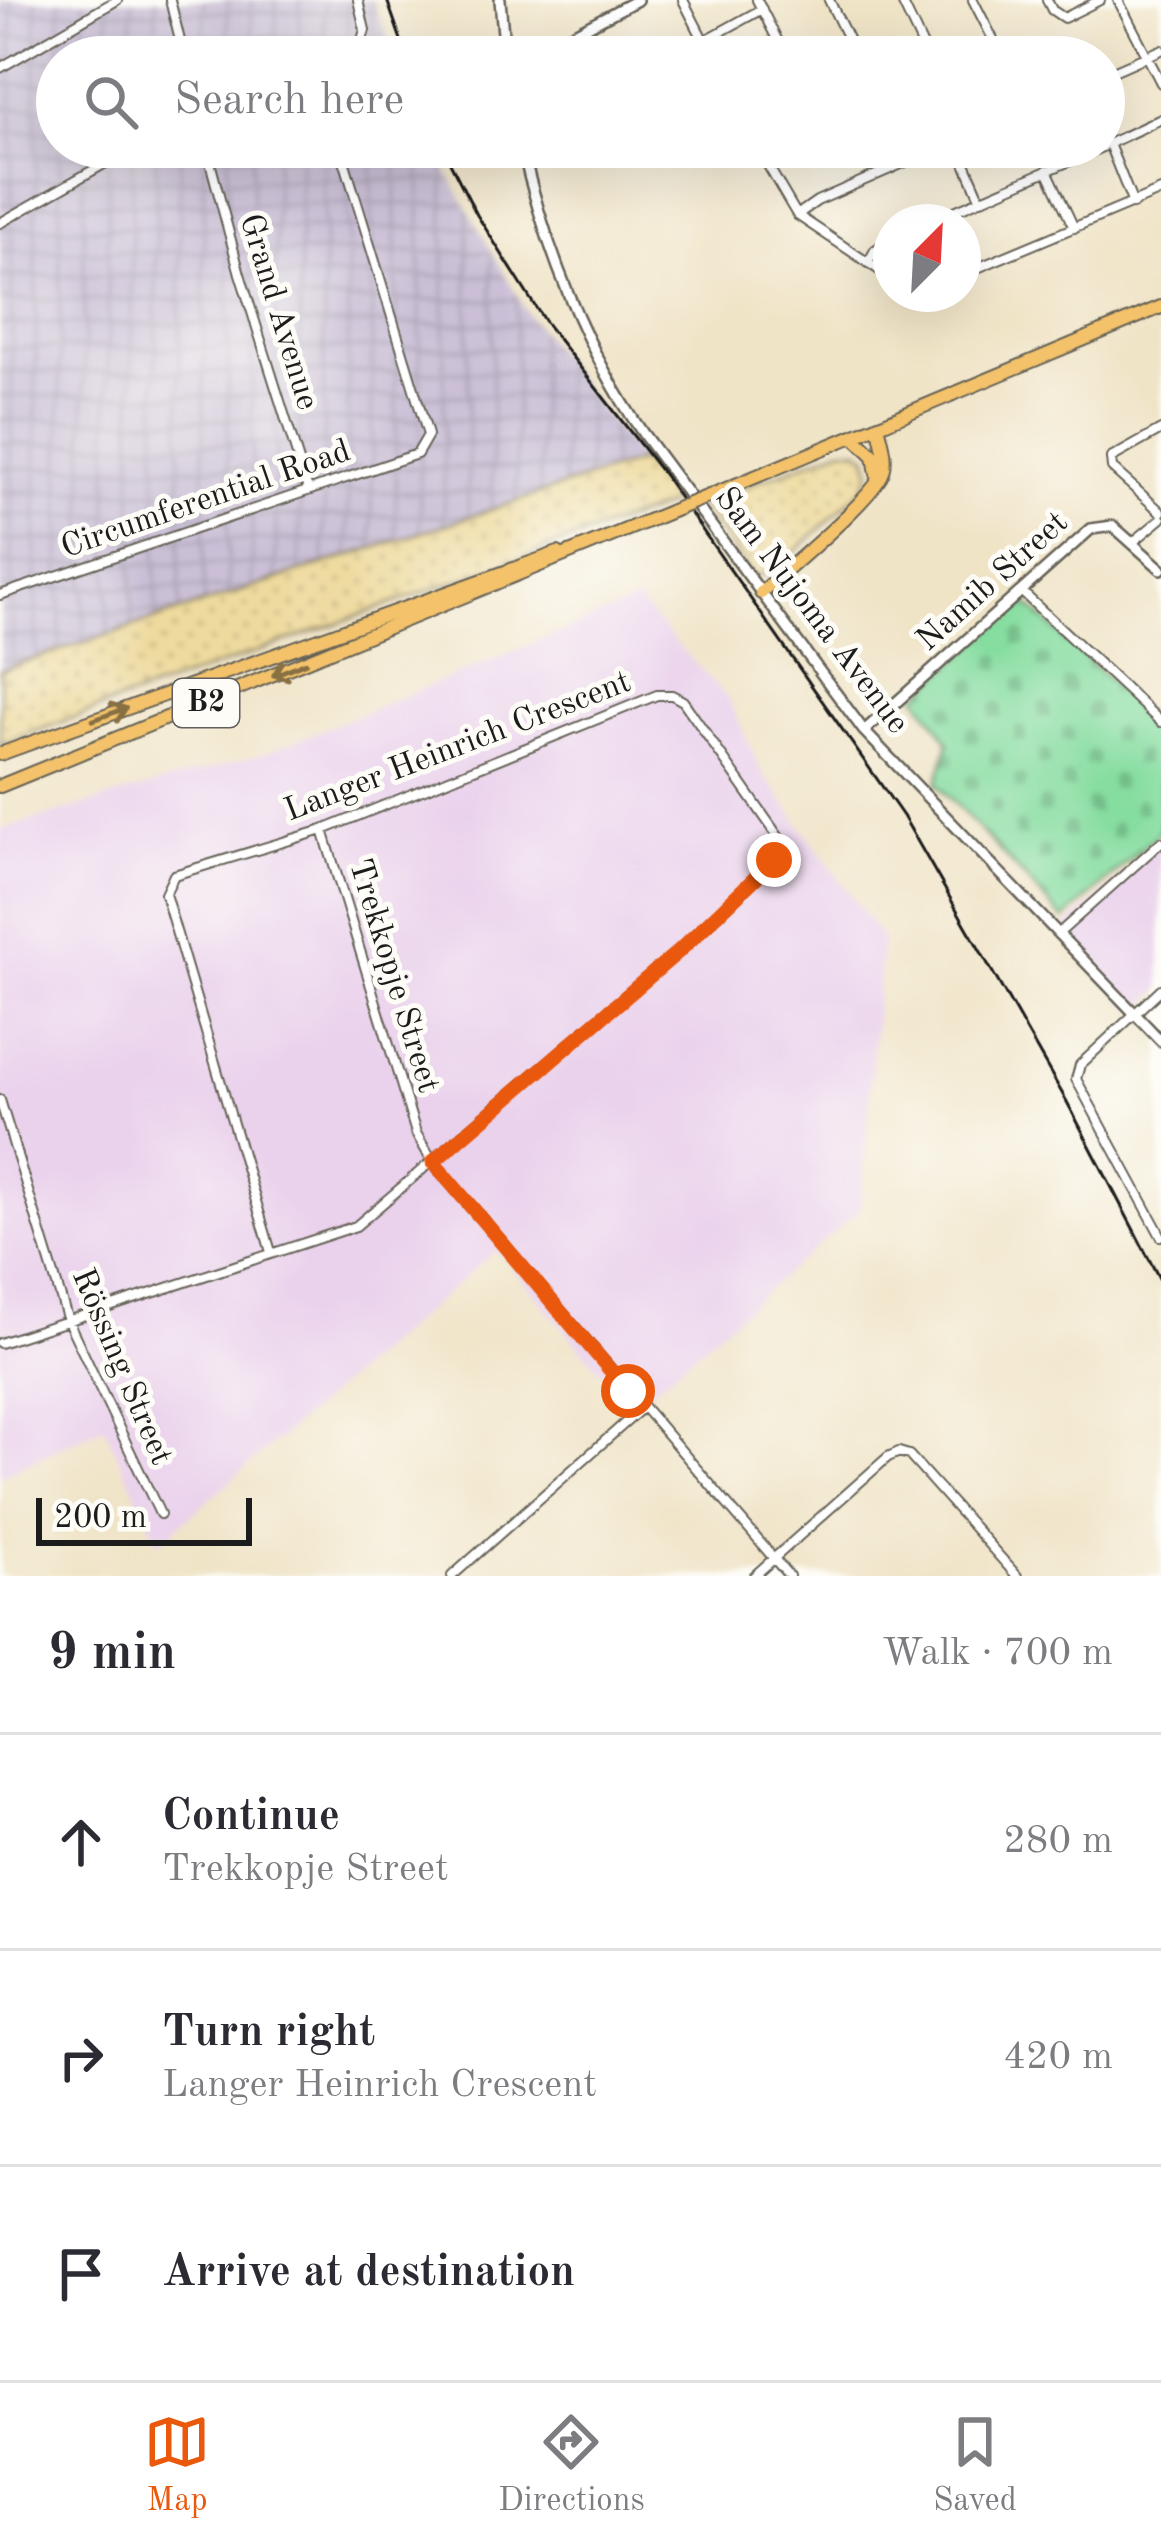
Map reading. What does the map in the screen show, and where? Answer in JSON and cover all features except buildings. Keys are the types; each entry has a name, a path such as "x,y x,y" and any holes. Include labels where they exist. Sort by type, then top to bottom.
{"highway":[{"name":"B2","path":"0,786 1161,310"},
{"path":"760,593 877,482 884,467 878,425"},
{"path":"853,436 874,455 877,482"},
{"name":"B2","path":"0,754 539,558 586,546"}],"street":[{"path":"55,36 117,0"},
{"path":"170,0 179,36"},
{"path":"358,0 363,36"},
{"path":"500,0 503,36"},
{"path":"569,36 638,0"},
{"path":"683,0 701,36"},
{"path":"830,0 846,36"},
{"path":"901,0 918,36"},
{"path":"973,0 991,36"},
{"path":"1047,0 1064,17 1100,0"},
{"path":"1118,0 1161,83"},
{"path":"712,36 760,4 776,36"},
{"path":"0,68 36,47"},
{"path":"1125,66 1161,50"},
{"path":"1125,136 1161,119"},
{"path":"0,223 97,168"},
{"name":"Grand Avenue","path":"212,168 308,490"},
{"name":"Circumferential Road","path":"0,595 417,454 425,445 428,435 346,168"},
{"name":"Sam Nujoma Avenue","path":"528,168 583,326 616,394 760,593 865,731 1161,1041"},
{"path":"772,168 797,214 873,266"},
{"path":"797,214 892,168"},
{"path":"967,168 981,200"},
{"path":"972,204 1052,168"},
{"path":"1116,168 1133,204"},
{"path":"1047,170 1074,228"},
{"path":"981,267 1161,191"},
{"path":"868,263 873,254"},
{"path":"1161,430 1111,458 1112,468 1161,516 1132,542 1161,568"},
{"name":"Namib Street","path":"865,731 1091,529 1113,526 1132,542"},
{"path":"1022,592 1161,722"},
{"name":"Langer Heinrich Crescent","path":"0,1343 356,1226 679,951 774,860 780,839 683,701 657,695 323,830 173,875 166,894 272,1252"},
{"name":"Trekkopje Street","path":"323,830 416,1133 433,1162 789,1576"},
{"path":"1058,934 1161,842"},
{"path":"1161,989 1080,1065 1076,1079 1161,1236"},
{"name":"Rössing Street","path":"0,1100 68,1321 160,1514"},
{"path":"452,1576 642,1408"},
{"path":"754,1576 888,1457 905,1453 1017,1576"}],"shaded area":[{"path":"0,0 372,0 387,36 36,36 36,168 445,168 528,315 640,461 0,670"},
{"path":"637,601 729,700 760,769 882,938 860,1209 632,1407 496,1250 159,1543 104,1426 0,1476 0,830 265,753"},
{"path":"1161,842 1161,989 1137,1013 1058,934"}],"sand":[{"path":"843,448 867,455 871,470 864,487 771,575 754,576 699,505"},
{"path":"640,461 680,501 0,744 0,670"}],"green space":[{"path":"1019,605 1029,605 1161,729 1161,831 1064,920 937,784 949,742 917,696"}],"railway":[{"path":"387,0 400,36"},
{"path":"453,168 545,322 663,474 903,816 1066,1100 1161,1282"}],"route":[{"path":"628,1391 433,1162 679,951 774,860"}]}
